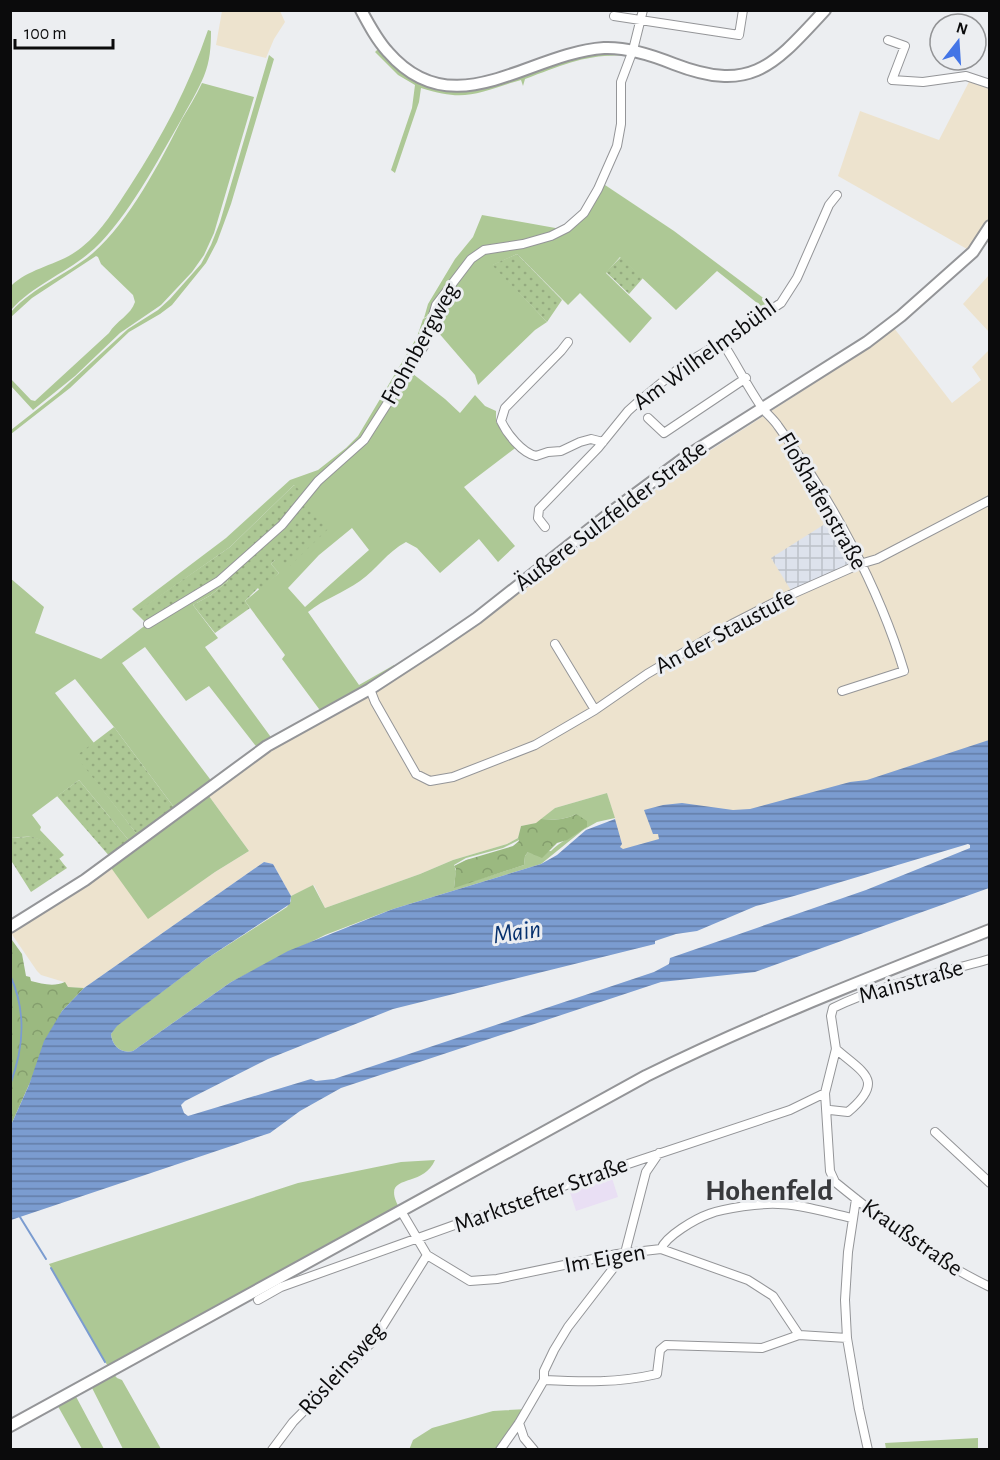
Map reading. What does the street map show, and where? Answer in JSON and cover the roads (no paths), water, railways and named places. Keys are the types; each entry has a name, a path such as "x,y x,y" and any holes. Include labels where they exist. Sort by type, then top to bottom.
{"main road":[{"path":"361,10 382,45 398,63 420,77 450,86 475,86 545,61 590,49 607,48 633,50 697,73 714,76 746,75 776,61 825,10"},
{"name":"Äußere Sulzfelder Straße","path":"10,927 85,880 213,784 286,734 370,689 477,618 614,510 687,456 867,342 901,316 973,252 990,226"},
{"path":"10,1426 646,1076 692,1053 990,930"}],"street":[{"name":"Frohnbergweg","path":"147,624 219,581 282,525 318,481 364,440 422,350 436,305 471,259 484,250 523,244 551,236 574,223 584,213 598,189 617,146 621,124 621,82 633,50 643,10"},
{"path":"614,16 739,35 743,10"},
{"path":"888,40 905,46 892,80 922,82 966,76 990,84"},
{"name":"Am Wilhelmsbühl","path":"545,527 538,518 539,509 603,442 627,411 683,365 781,303 797,278 829,205 837,195"},
{"path":"568,342 505,408 501,421 504,428 530,455 561,452 580,442 591,440 603,442"},
{"name":"Floßhafenstraße","path":"722,342 763,408 778,425 855,549 896,645 904,671 842,692"},
{"path":"648,418 664,433 746,378"},
{"name":"An der Staustufe","path":"370,689 412,768 421,777 430,781 453,777 535,745 596,710 647,674 732,624 860,564 877,559 990,500"},
{"path":"555,644 596,710"},
{"name":"Mainstraße","path":"833,1008 895,984 990,959"},
{"name":"Kraußstraße","path":"833,1008 831,1016 836,1049 825,1094 830,1171 835,1182 954,1269 990,1287"},
{"path":"827,1112 830,1110 848,1112 856,1106 869,1087 870,1081 836,1049"},
{"name":"Marktstefter Straße","path":"258,1300 281,1287 659,1153 790,1110 825,1094"},
{"path":"935,1132 990,1183"},
{"path":"500,1449 519,1423 544,1380 544,1371 568,1327 625,1253 646,1172 659,1153"},
{"path":"856,1199 852,1218 845,1300 847,1338 868,1449"},
{"path":"661,1249 673,1234 708,1214 733,1209 778,1203 852,1218"},
{"path":"401,1211 427,1255"},
{"name":"Im Eigen","path":"427,1255 470,1281 497,1279 625,1253 661,1249 748,1280 773,1296 799,1335"},
{"name":"Rösleinsweg","path":"272,1449 293,1422 374,1340 427,1255"},
{"path":"544,1380 590,1383 635,1379 657,1374 660,1350 666,1346 762,1348 799,1335 847,1338"},
{"path":"519,1423 524,1438 534,1449"}],"water":[{"name":"Main","path":"989,740 989,888 755,972 661,982 341,1088 300,1111 270,1133 11,1220 11,1125 29,1085 44,1041 62,1011 84,988 264,862 273,864 291,896 290,904 206,959 117,1026 111,1034 118,1048 133,1051 231,982 288,951 393,909 541,864 557,855 586,830 615,819 622,844 620,847 623,849 659,839 658,834 653,834 644,810 682,803 733,810 750,809 850,782 867,780","holes":["970,845 970,848 866,890 670,958 669,964 654,972 334,1079 316,1081 311,1079 188,1116 181,1105 268,1059 393,1009 655,944 655,941 676,934 697,931 756,906"]}],"waterway":[{"path":"10,975 19,1003 22,1030 21,1044 10,1085"},
{"path":"20,1217 46,1259"},
{"path":"51,1268 105,1362"}],"district":[{"name":"Hohenfeld","path":"769,1191"}]}
